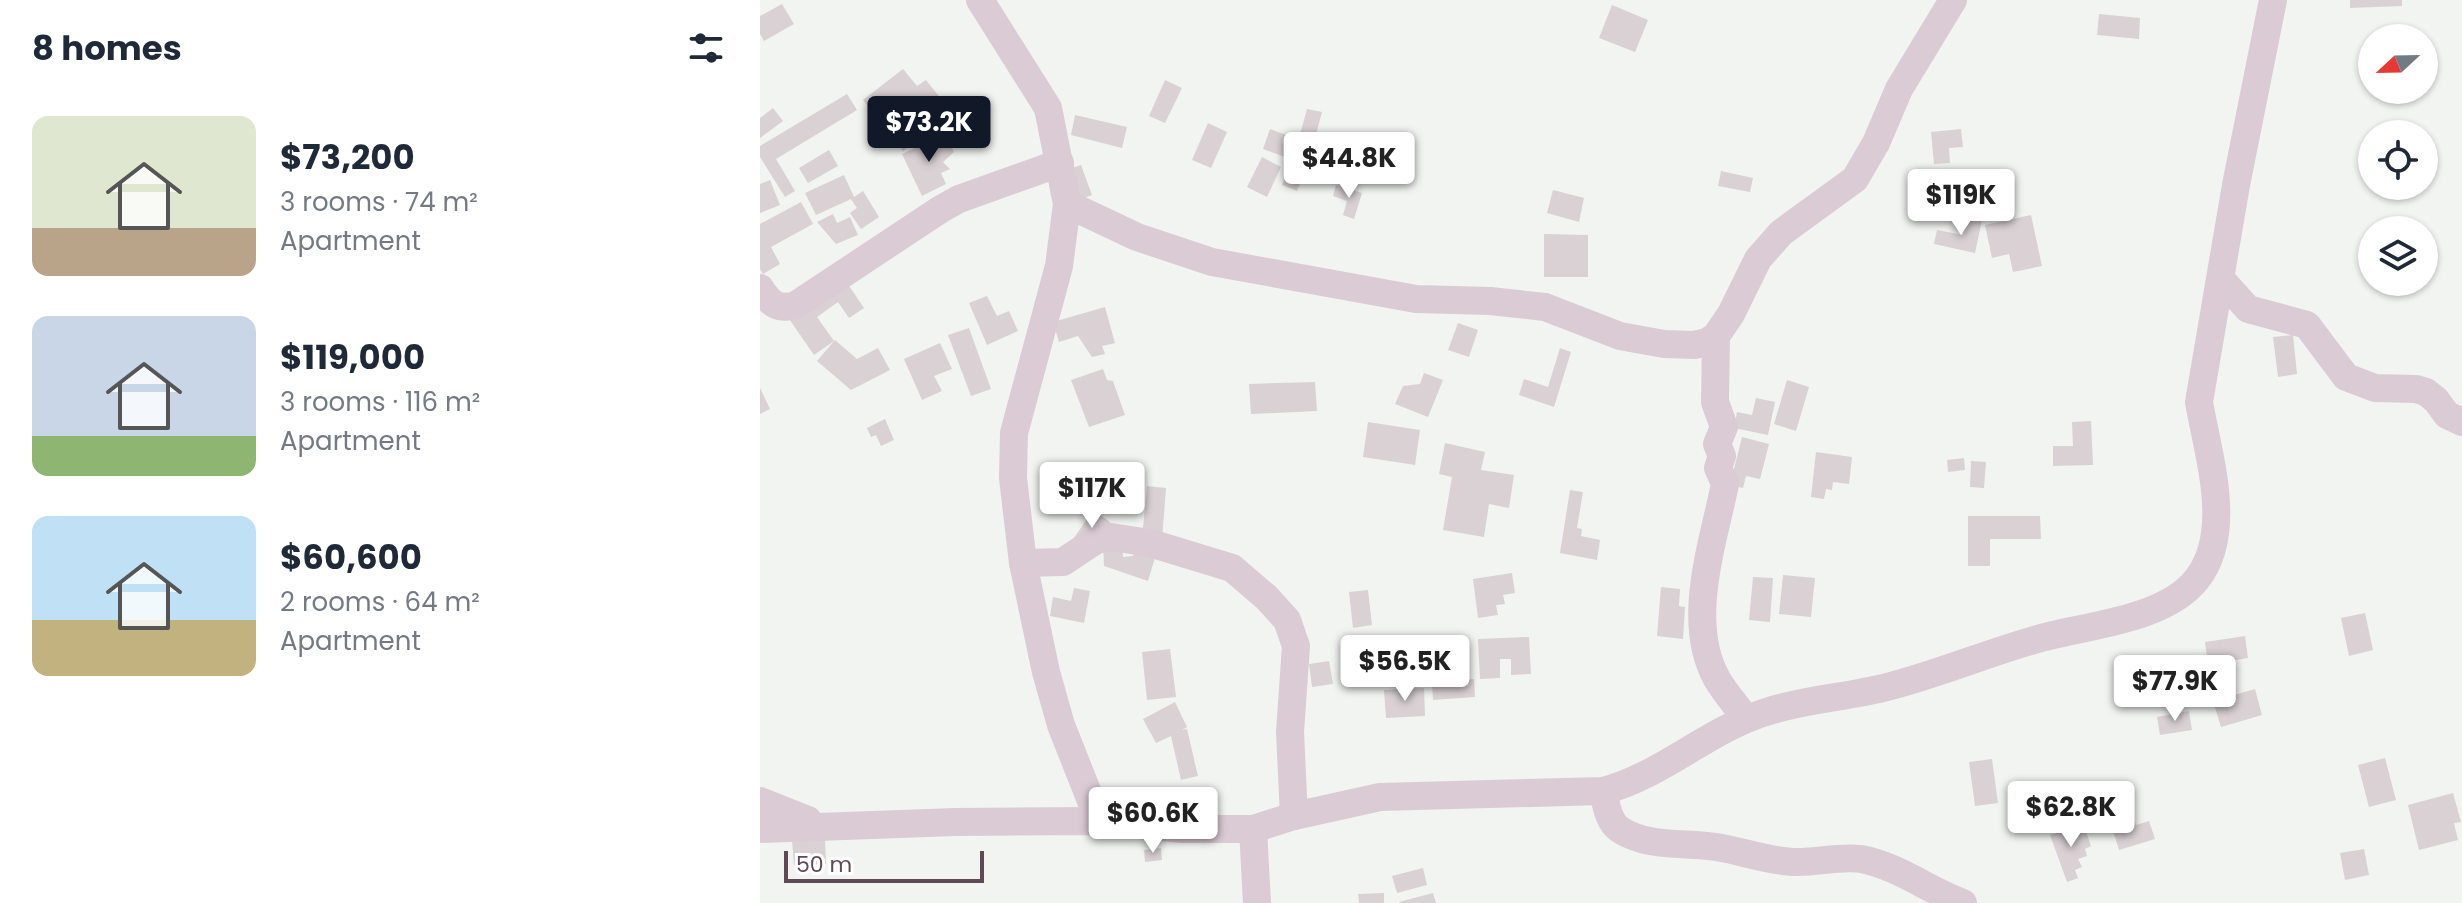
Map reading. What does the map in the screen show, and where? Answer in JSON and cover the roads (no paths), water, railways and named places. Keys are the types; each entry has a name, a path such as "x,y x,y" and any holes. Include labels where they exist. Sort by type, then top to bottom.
{"street":[{"path":"980,0 1048,108 1067,204 1059,266 1014,433 1013,478 1023,563 1046,672 1061,725 1099,821"},
{"path":"1067,204 1137,237 1212,262 1416,299 1490,301 1545,307 1620,336 1664,344 1694,345 1716,336 1731,314 1758,259 1781,233 1855,179 1876,143 1899,89 1953,0"},
{"path":"760,829 824,825 1099,821 1183,829 1253,829 1294,816 1380,797 1603,791 1630,783 1746,719 1776,709 1890,686 2042,638 2108,624 2162,604 2196,581 2210,559 2215,539 2215,500 2208,438 2199,402 2236,185 2273,0"},
{"path":"760,288 775,306 785,308 796,305 959,199 1060,163"},
{"path":"2221,279 2248,309 2307,325 2346,377 2375,388 2426,392 2447,415 2462,422"},
{"path":"1716,336 1715,402 1724,427 1717,444 1722,456 1718,468 1725,484 1701,618 1709,660 1717,679 1746,719"},
{"path":"1023,563 1063,562 1096,540 1124,539 1150,543 1232,568 1266,597 1287,620 1296,646 1290,732 1294,816"},
{"path":"1603,791 1607,813 1617,828 1633,835 1660,843 1714,846 1791,862 1816,863 1850,858 1875,862 1963,903"},
{"path":"760,801 824,825"},
{"path":"1253,829 1257,903"}]}
